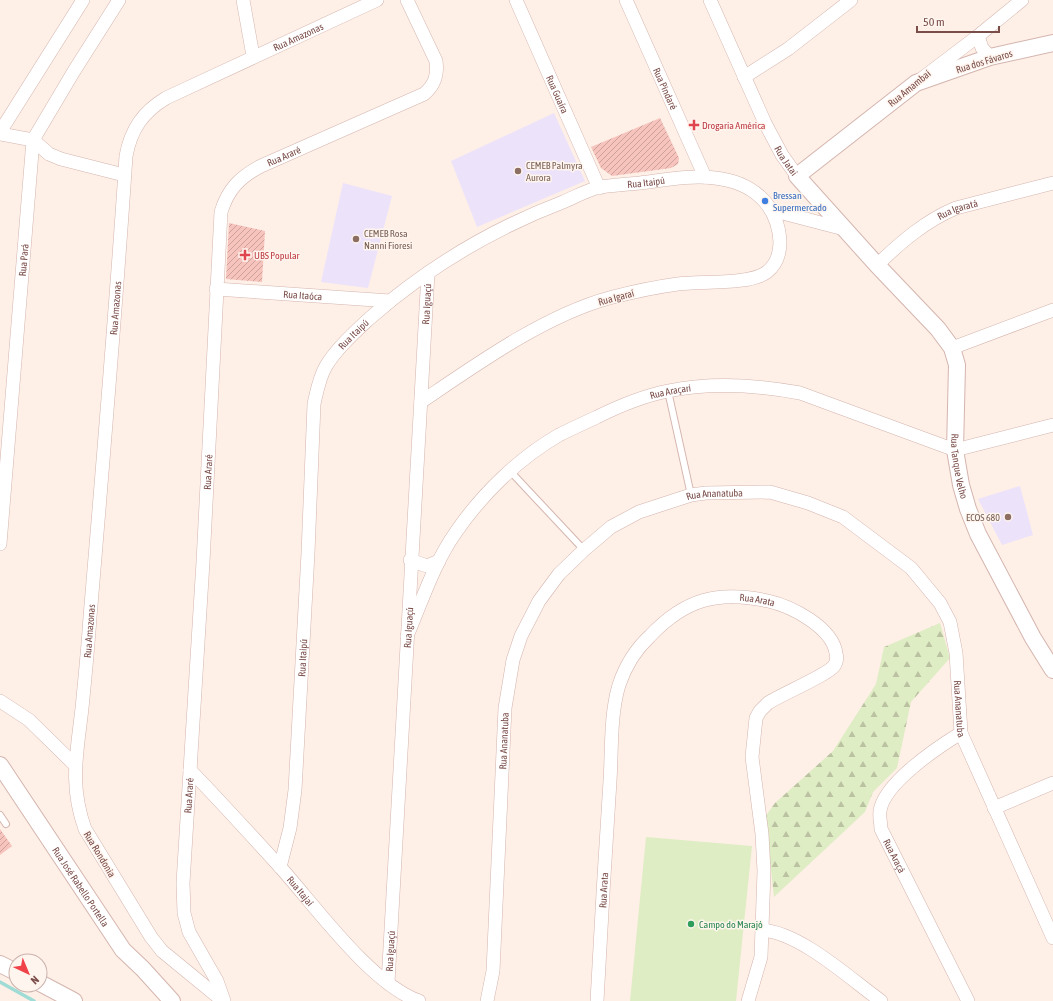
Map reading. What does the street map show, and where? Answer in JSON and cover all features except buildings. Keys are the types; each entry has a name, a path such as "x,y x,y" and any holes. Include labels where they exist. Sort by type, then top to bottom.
{"street":[{"path":"83,0 0,133 33,140 49,154 61,159 124,176"},
{"name":"Rua Pará","path":"0,544 33,140 119,0"},
{"path":"243,0 253,56"},
{"name":"Rua Amazonas","path":"74,765 85,679 124,176 129,140 137,123 151,107 166,98 253,56 377,0"},
{"name":"Rua Araré","path":"223,1001 218,981 189,932 184,913 183,883 221,212 226,198 233,186 246,174 424,94 435,80 437,71 436,61 407,0"},
{"name":"Rua Guaíra","path":"516,0 599,188"},
{"name":"Rua Pindaré","path":"626,0 706,177"},
{"name":"Rua Jataí","path":"710,0 765,123 782,155 797,176 844,229 938,328 952,348"},
{"path":"744,77 788,49 851,0"},
{"name":"Rua Amambaí","path":"797,176 978,36 1022,0"},
{"path":"978,36 982,48 990,57"},
{"name":"Rua dos Fávaros","path":"916,83 990,57 1053,43"},
{"name":"Rua Itaipú","path":"280,867 290,828 295,790 316,397 318,383 326,366 358,330 390,301 449,258 505,227 538,211 599,188 706,177 739,183 753,191 771,210"},
{"name":"Rua Igaratá","path":"877,265 906,238 941,214 956,208 1053,183"},
{"path":"771,210 844,229"},
{"name":"Rua Igaraí","path":"421,402 483,360 521,337 570,313 607,298 676,284 754,279 764,274 772,268 778,259 780,250 778,224 771,210"},
{"name":"Rua Iguaçú","path":"388,983 410,560 428,273"},
{"name":"Rua Itaóca","path":"216,289 390,301"},
{"path":"952,348 1053,310"},
{"name":"Rua Tanque Velho","path":"952,348 957,365 955,450 961,484 978,534 1033,638 1053,670"},
{"name":"Rua Araçari","path":"407,636 439,562 455,532 472,511 510,471 558,436 643,397 668,391 702,386 737,385 778,389 800,393 955,450"},
{"path":"955,450 1053,425"},
{"name":"Rua Ananatuba","path":"487,1001 493,971 505,708 513,660 522,636 538,601 559,574 611,527 639,512 691,495 770,492 808,503 843,517 911,568 940,603 950,622 956,653 961,733 1053,938"},
{"path":"410,560 427,566 439,562"},
{"name":"Rua Arata","path":"597,1001 604,869 615,713 619,686 627,667 640,645 660,624 680,609 707,599 751,597 778,603 802,615 823,630 829,635 836,652 836,662 830,669 780,695 760,710 756,718 752,757 762,834 764,871 761,957 748,1001"},
{"path":"4,708 29,720 74,765"},
{"name":"Rua Araçá","path":"961,733 942,744 892,786 880,811 882,829 968,1001"},
{"name":"Rua José Rabello Portella","path":"0,765 123,950 143,969 172,1001"},
{"name":"Rua Rondonia","path":"74,765 74,784 78,809 85,829 137,916 162,951 223,1001"},
{"name":"Rua Itajaí","path":"190,770 280,867 360,958 401,993 419,1001"},
{"path":"994,808 1053,783"},
{"path":"762,930 776,931 802,944 881,1001"},
{"path":"123,950 137,974 160,1001"},
{"path":"48,987 74,1001"}],"lane":[{"path":"668,391 691,495"},
{"path":"510,471 584,550"},
{"path":"0,815 6,824"}],"shaded area":[{"name":"CEMEB Palmyra Aurora","path":"554,113 585,181 477,227 451,161"},
{"name":"CEMEB Rosa Nanni Fioresi","path":"343,183 392,196 368,288 321,282"},
{"name":"ECOS 680","path":"1020,486 1033,535 1002,545 978,499"}],"green space":[{"path":"940,623 950,658 911,702 897,768 873,792 865,812 774,897 765,817 775,803 833,751 876,684 884,647"},
{"name":"Campo do Marajó","path":"646,837 752,846 736,1001 630,1001"}],"waterway":[{"path":"0,982 34,1001"}],"place":[{"name":"Drogaria América","path":"694,125"},
{"name":"CEMEB Palmyra Aurora","path":"518,171"},
{"name":"Bressan Supermercado","path":"765,201"},
{"name":"CEMEB Rosa Nanni Fioresi","path":"356,239"},
{"name":"UBS Popular","path":"245,255"},
{"name":"ECOS 680","path":"1008,517"},
{"name":"Campo do Marajó","path":"691,924"}]}
